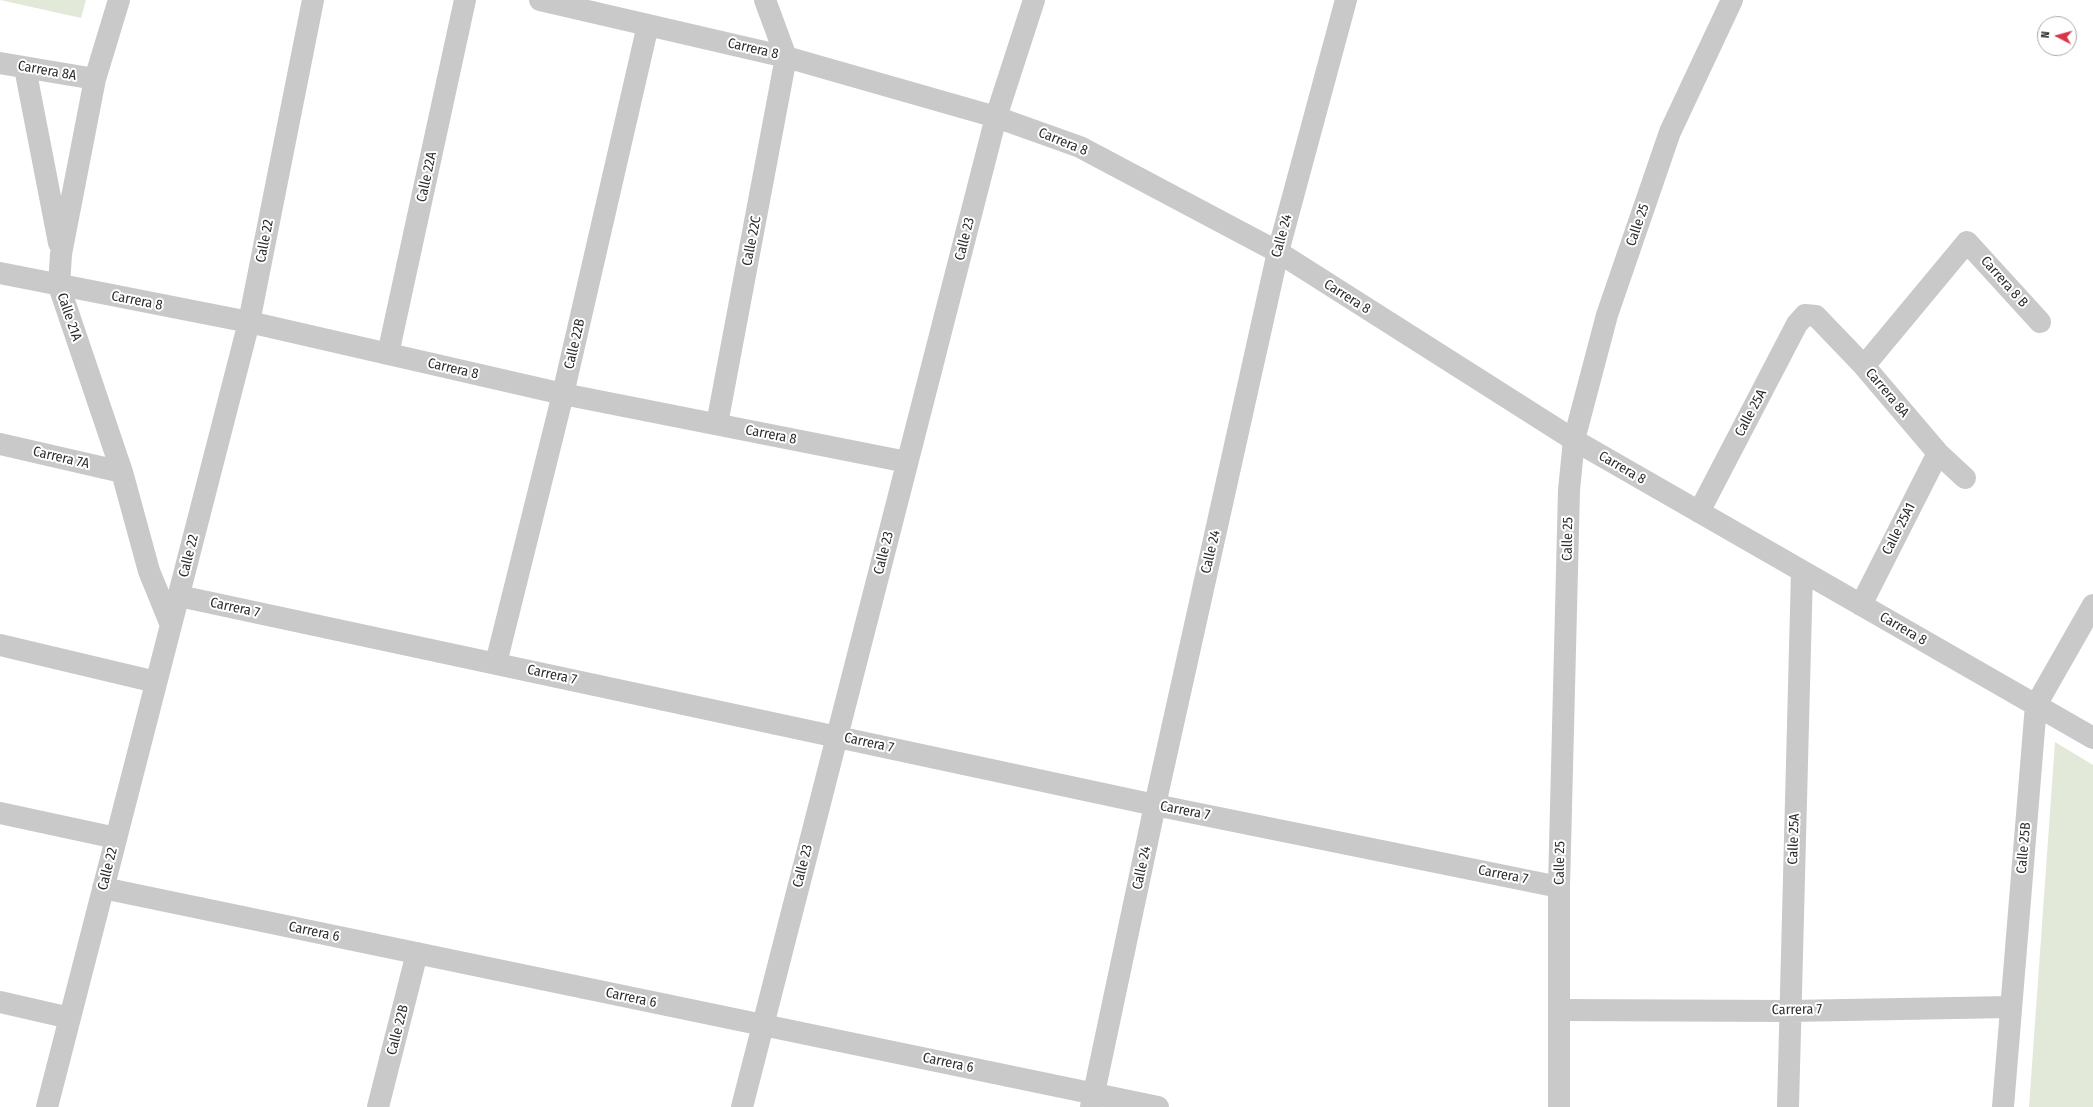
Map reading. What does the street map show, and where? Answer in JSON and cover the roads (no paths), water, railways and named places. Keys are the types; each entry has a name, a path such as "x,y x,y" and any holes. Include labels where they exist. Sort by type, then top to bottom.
{"street":[{"name":"Calle 21A","path":"119,0 95,79 61,254 59,286 122,472 149,571 171,625"},
{"name":"Calle 22","path":"47,1107 249,322 313,0"},
{"name":"Calle 22A","path":"388,354 466,0"},
{"name":"Carrera 8","path":"540,0 786,57 996,117 1080,147 1278,252 1574,440 2093,738"},
{"path":"765,0 786,57"},
{"name":"Calle 23","path":"742,1107 996,117 1034,0"},
{"name":"Calle 24","path":"1093,1100 1155,805 1278,252 1346,0"},
{"name":"Calle 25","path":"1559,1107 1559,887 1569,490 1574,440 1607,315 1670,132 1732,0"},
{"name":"Calle 22B","path":"496,663 563,394 648,25"},
{"name":"Calle 22C","path":"717,424 786,57"},
{"name":"Carrera 8A","path":"0,63 95,79"},
{"path":"25,68 61,254"},
{"name":"Carrera 8 B","path":"1864,366 1967,242 2040,322"},
{"name":"Carrera 8","path":"0,273 59,286 249,322 563,394 908,462"},
{"name":"Carrera 8A","path":"1805,315 1816,316 1864,366 1938,453 1965,478"},
{"name":"Calle 25A","path":"1699,512 1797,324 1805,315"},
{"name":"Carrera 7A","path":"0,444 122,472"},
{"name":"Calle 25A1","path":"1861,605 1938,453"},
{"name":"Calle 25A","path":"1788,1107 1802,571"},
{"name":"Carrera 7","path":"179,596 1155,805 1559,887"},
{"name":"Calle 25B","path":"2003,1107 2010,1007 2036,705 2093,605"},
{"path":"0,645 156,682"},
{"path":"0,813 116,838"},
{"name":"Carrera 6","path":"103,888 763,1025 1093,1100 1158,1107"},
{"name":"Calle 22B","path":"378,1107 417,953"},
{"path":"0,1002 70,1018"},
{"name":"Carrera 7","path":"1559,1010 1790,1011 2010,1007"}]}
